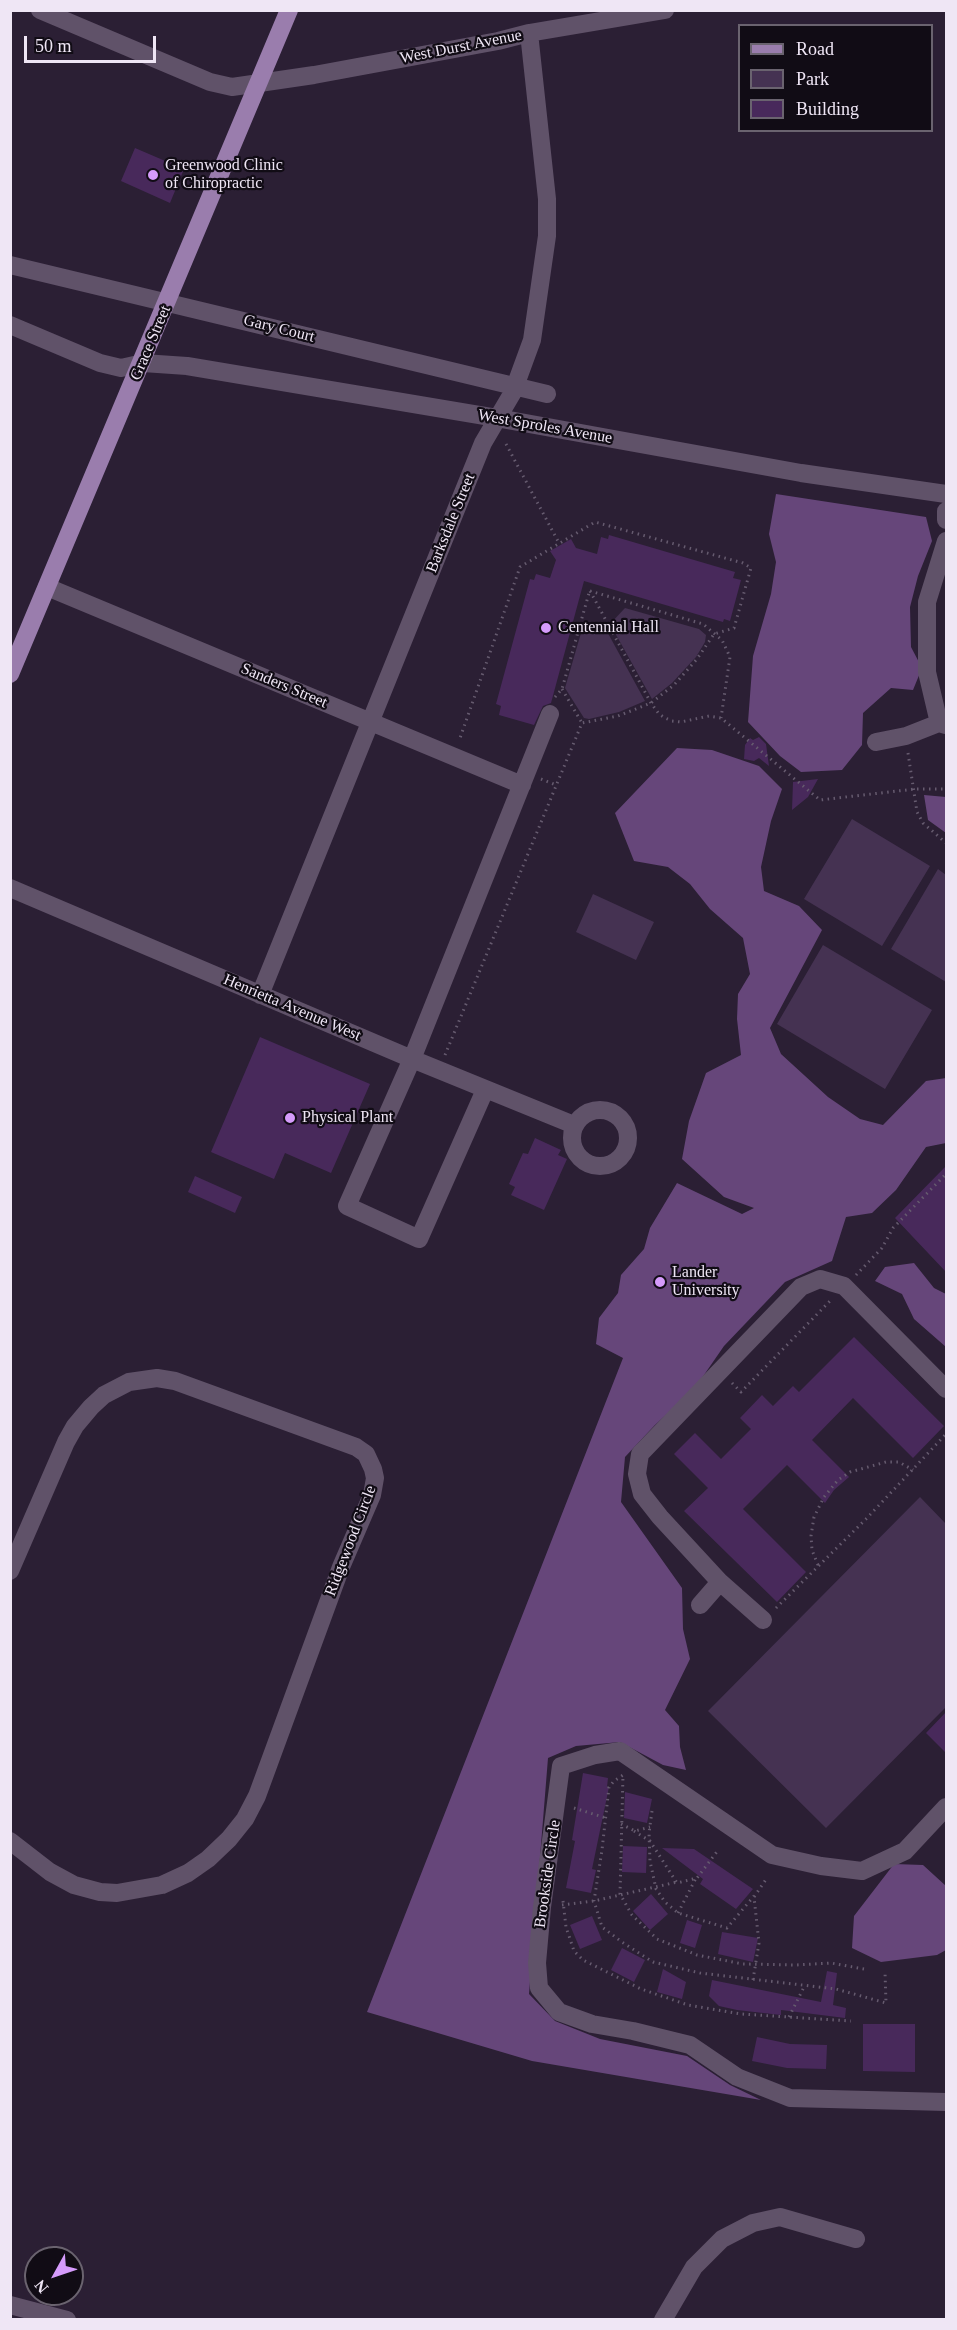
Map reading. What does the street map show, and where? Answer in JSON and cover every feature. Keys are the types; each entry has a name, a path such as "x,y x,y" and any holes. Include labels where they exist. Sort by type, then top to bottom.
{"main road":[{"name":"Grace Street","path":"10,674 143,363 289,10"}],"street":[{"name":"West Durst Avenue","path":"39,10 210,82 232,87 664,10"},
{"name":"Barksdale Street","path":"260,995 372,723 483,443 513,392 532,340 547,236 547,199 529,33"},
{"name":"Gary Court","path":"10,265 547,394"},
{"name":"West Sproles Avenue","path":"10,326 100,363 121,368 143,363 198,368 497,418 801,473 946,494"},
{"path":"946,511 946,520"},
{"path":"876,742 906,736 943,724 927,672 927,602 946,541"},
{"name":"Sanders Street","path":"47,587 522,785"},
{"path":"485,1090 419,1239 346,1206 412,1059 550,714"},
{"name":"Henrietta Avenue West","path":"10,888 485,1090 574,1125"},
{"path":"763,1620 720,1582 642,1494 637,1474 640,1454 801,1287 820,1279 844,1286 946,1389"},
{"name":"Ridgewood Circle","path":"10,1571 75,1426 104,1395 129,1382 157,1378 175,1381 356,1447 366,1454 373,1469 375,1478 372,1495 341,1567 257,1796 245,1819 229,1839 208,1859 188,1873 162,1885 117,1893 100,1892 74,1885 50,1872 10,1841"},
{"path":"700,1605 720,1582"},
{"name":"Brookside Circle","path":"946,1807 905,1851 862,1871 821,1866 772,1855 620,1751 595,1755 561,1766 542,1907 537,1963 539,1988 559,2012 592,2024 690,2045 737,2077 790,2098 946,2102"},
{"path":"663,2319 694,2267 722,2240 753,2223 780,2217 856,2239"},
{"path":"10,2305 66,2319"}],"path":[{"path":"506,444 559,543"},
{"path":"457,747 520,567 559,543 595,522 743,563 751,568 734,628 714,634 697,659 674,685 651,702 618,716 582,723"},
{"path":"590,591 703,624 722,640 730,657 721,718"},
{"path":"550,714 555,698 562,688 590,591"},
{"path":"590,591 659,714 672,721 681,722 709,716 721,718 820,800 915,789 946,789"},
{"path":"562,688 582,723"},
{"path":"438,1070 582,723"},
{"path":"906,736 915,802 923,824 946,843"},
{"path":"763,1620 946,1434"},
{"path":"818,1565 812,1550 811,1536 814,1516 824,1497 838,1480 850,1472 886,1462 899,1462 913,1470"},
{"path":"864,1969 831,1963 743,1964 697,1955 657,1939 632,1915 620,1894 623,1775 609,1787 594,1901 602,1927 653,1962 700,1973 805,1985 863,1995 886,2003 885,1972"},
{"path":"573,1818 574,1807 606,1818"},
{"path":"652,1811 650,1861 655,1886 665,1902 678,1913 727,1928 767,1878"},
{"path":"621,1824 650,1841 676,1882"},
{"path":"634,1831 650,1827"},
{"path":"678,1913 696,1878 719,1849"},
{"path":"542,1907 594,1901 696,1878"},
{"path":"753,1980 759,1943 754,1896"},
{"path":"563,1897 566,1927 574,1951 583,1960 641,1989 688,2005 741,2014 851,2021"},
{"path":"789,2017 805,1985"}],"green space":[{"path":"625,608 699,629 706,635 705,642 696,657 672,683 652,699 610,624"},
{"path":"604,626 645,701 619,712 589,719 584,718 565,688 581,633 594,631"},
{"path":"852,819 930,866 882,946 804,899"},
{"path":"938,869 946,875 946,982 891,949"},
{"path":"593,894 654,922 636,960 576,932"},
{"path":"823,945 932,1010 885,1089 777,1024"},
{"path":"920,1497 946,1524 946,1707 826,1828 708,1711"}],"shaded area":[{"path":"776,494 926,517 932,541 918,576 910,607 911,647 922,668 913,690 891,688 863,713 862,745 842,770 801,772 780,756 748,722 753,656 771,594 776,562 769,534"},
{"path":"677,748 712,750 759,766 782,789 771,821 761,867 764,891 799,906 822,930 770,1028 781,1054 828,1097 860,1119 883,1125 926,1081 946,1078 946,1143 926,1147 896,1190 872,1213 846,1217 832,1261 785,1282 724,1346 695,1388 625,1457 621,1502 682,1588 683,1629 690,1659 665,1710 679,1726 680,1747 686,1770 663,1765 620,1742 576,1746 548,1758 529,1994 555,2021 600,2039 687,2056 730,2085 761,2100 532,2061 367,2012 623,1358 596,1344 599,1318 618,1293 621,1275 644,1249 650,1228 677,1183 742,1214 754,1208 724,1197 682,1159 689,1121 706,1073 741,1055 737,1019 738,994 750,974 743,938 710,909 690,884 668,867 634,861 615,813"},
{"path":"924,795 946,797 946,833 928,820"},
{"path":"914,1263 934,1288 946,1294 946,1347 914,1319 902,1294 875,1281 885,1267"},
{"path":"894,1864 923,1865 946,1886 946,1950 937,1955 881,1962 852,1948 854,1916"}],"building":[{"name":"Greenwood Clinic of Chiropractic","path":"135,148 184,169 170,203 121,181"},
{"name":"Centennial Hall","path":"609,535 735,572 733,578 741,580 730,621 724,619 723,622 584,581 551,703 543,706 534,725 499,715 501,706 496,704 530,579 534,580 536,574 550,578 556,560 550,551 571,539 576,548 597,554 601,537 608,539"},
{"path":"759,737 766,744 769,766 759,758 754,761 744,759 745,745 750,738 753,740"},
{"path":"818,779 808,797 792,810 793,782"},
{"name":"Physical Plant","path":"260,1037 370,1084 331,1173 285,1153 274,1179 211,1152"},
{"path":"535,1138 561,1150 558,1155 567,1159 544,1210 511,1195 515,1187 509,1184 523,1153 528,1154"},
{"path":"946,1166 946,1272 895,1218"},
{"path":"195,1176 242,1197 235,1213 188,1192"},
{"path":"854,1337 944,1426 913,1458 853,1398 812,1440 849,1477 834,1490 825,1503 787,1465 743,1509 806,1572 777,1602 684,1511 708,1488 674,1454 695,1433 721,1459 751,1429 740,1418 762,1395 773,1406 793,1386 799,1392"},
{"path":"946,1712 946,1753 926,1733"},
{"path":"583,1773 608,1778 607,1787 609,1787 592,1869 596,1870 591,1893 566,1888 575,1841 572,1840"},
{"path":"625,1792 652,1799 647,1823 624,1818"},
{"path":"623,1846 647,1847 646,1873 622,1872"},
{"path":"662,1848 694,1849 753,1889 736,1909 700,1884 703,1879"},
{"path":"651,1894 668,1914 650,1930 633,1911"},
{"path":"592,1916 602,1940 580,1949 570,1925"},
{"path":"687,1920 702,1925 695,1948 680,1943"},
{"path":"722,1932 758,1938 753,1962 718,1954"},
{"path":"622,1948 645,1960 634,1982 611,1970"},
{"path":"663,1969 686,1982 682,1999 657,1992"},
{"path":"827,1971 837,1973 833,2005 846,2008 845,2018 781,2010 781,2015 737,2010 719,2006 709,1996 712,1980 821,2002"},
{"path":"863,2024 915,2024 915,2072 863,2071"},
{"path":"757,2037 790,2044 827,2045 826,2069 787,2068 752,2061"}],"place":[{"name":"Greenwood Clinic of Chiropractic","path":"153,175"},
{"name":"Centennial Hall","path":"546,628"},
{"name":"Physical Plant","path":"290,1118"},
{"name":"Lander University","path":"660,1282"}]}
